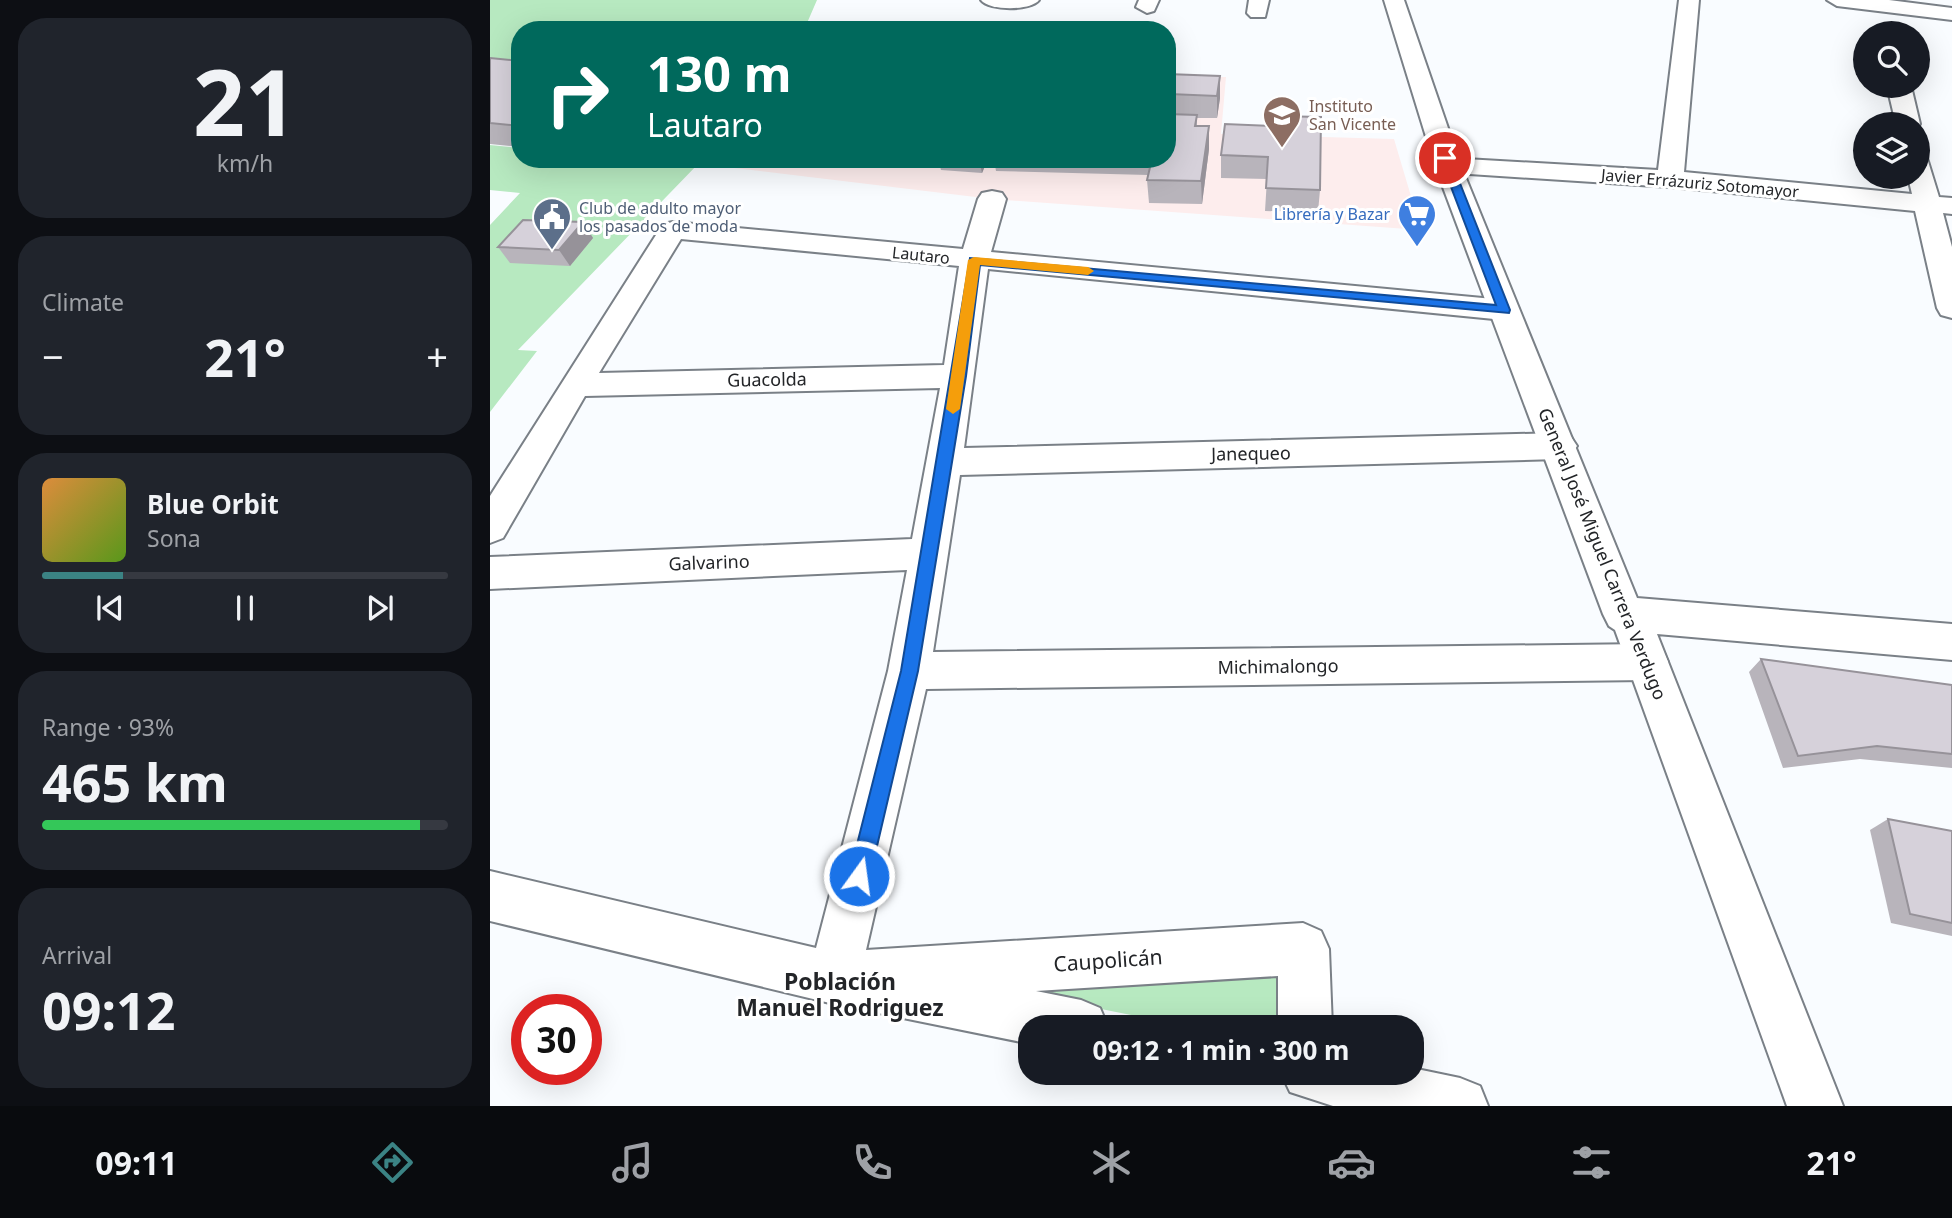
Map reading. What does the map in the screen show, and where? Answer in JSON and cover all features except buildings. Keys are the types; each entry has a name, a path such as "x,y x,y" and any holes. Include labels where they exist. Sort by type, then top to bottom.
{"street":[{"path":"991,0 1029,0"},
{"name":"General José Miguel Carrera Verdugo","path":"1394,0 1448,166 1623,614 1631,620 1815,1106"},
{"path":"1670,179 1689,0"},
{"path":"1837,0 1881,9 1952,14"},
{"name":"Javier Errázuriz Sotomayor","path":"1448,166 1670,179 1940,205"},
{"path":"1930,186 1940,205 1952,308"},
{"path":"834,978 909,671 959,376 974,260 992,199"},
{"name":"Lautaro","path":"575,385 673,230 1504,310"},
{"name":"Guacolda","path":"575,385 959,376"},
{"path":"490,528 575,385"},
{"name":"Janequeo","path":"944,462 1559,446"},
{"name":"Galvarino","path":"490,573 929,554"},
{"path":"1623,614 1952,642"},
{"name":"Michimalongo","path":"909,671 1647,662"},
{"name":"Caupolicán","path":"490,896 834,978 1021,1015"},
{"name":"Caupolicán","path":"834,978 1303,949 1305,1015"},
{"path":"1364,1085 1460,1106"}],"shaded area":[{"name":"Instituto San Vicente","path":"1176,76 1226,77 1221,134 1394,139 1421,230 992,199 734,168 1176,168"}],"green space":[{"path":"490,0 817,0 808,21 511,21 511,73 490,71"},
{"path":"490,145 511,147 511,168 694,168 518,350 537,351 490,412 490,225 520,193 490,190"},
{"path":"1280,967 1279,1015 1131,1015 1046,998 1048,973"}],"slow traffic":[{"path":"953,409 974,260 1088,271"}],"place":[{"name":"Instituto San Vicente","path":"1282,149"},
{"name":"Librería y Bazar","path":"1417,248"},
{"name":"Club de adulto mayor los pasados de moda","path":"552,251"}],"district":[{"name":"Población Manuel Rodriguez","path":"840,995"}],"route":[{"path":"859,876 909,671 959,376 974,260 1504,310 1445,158"}]}
